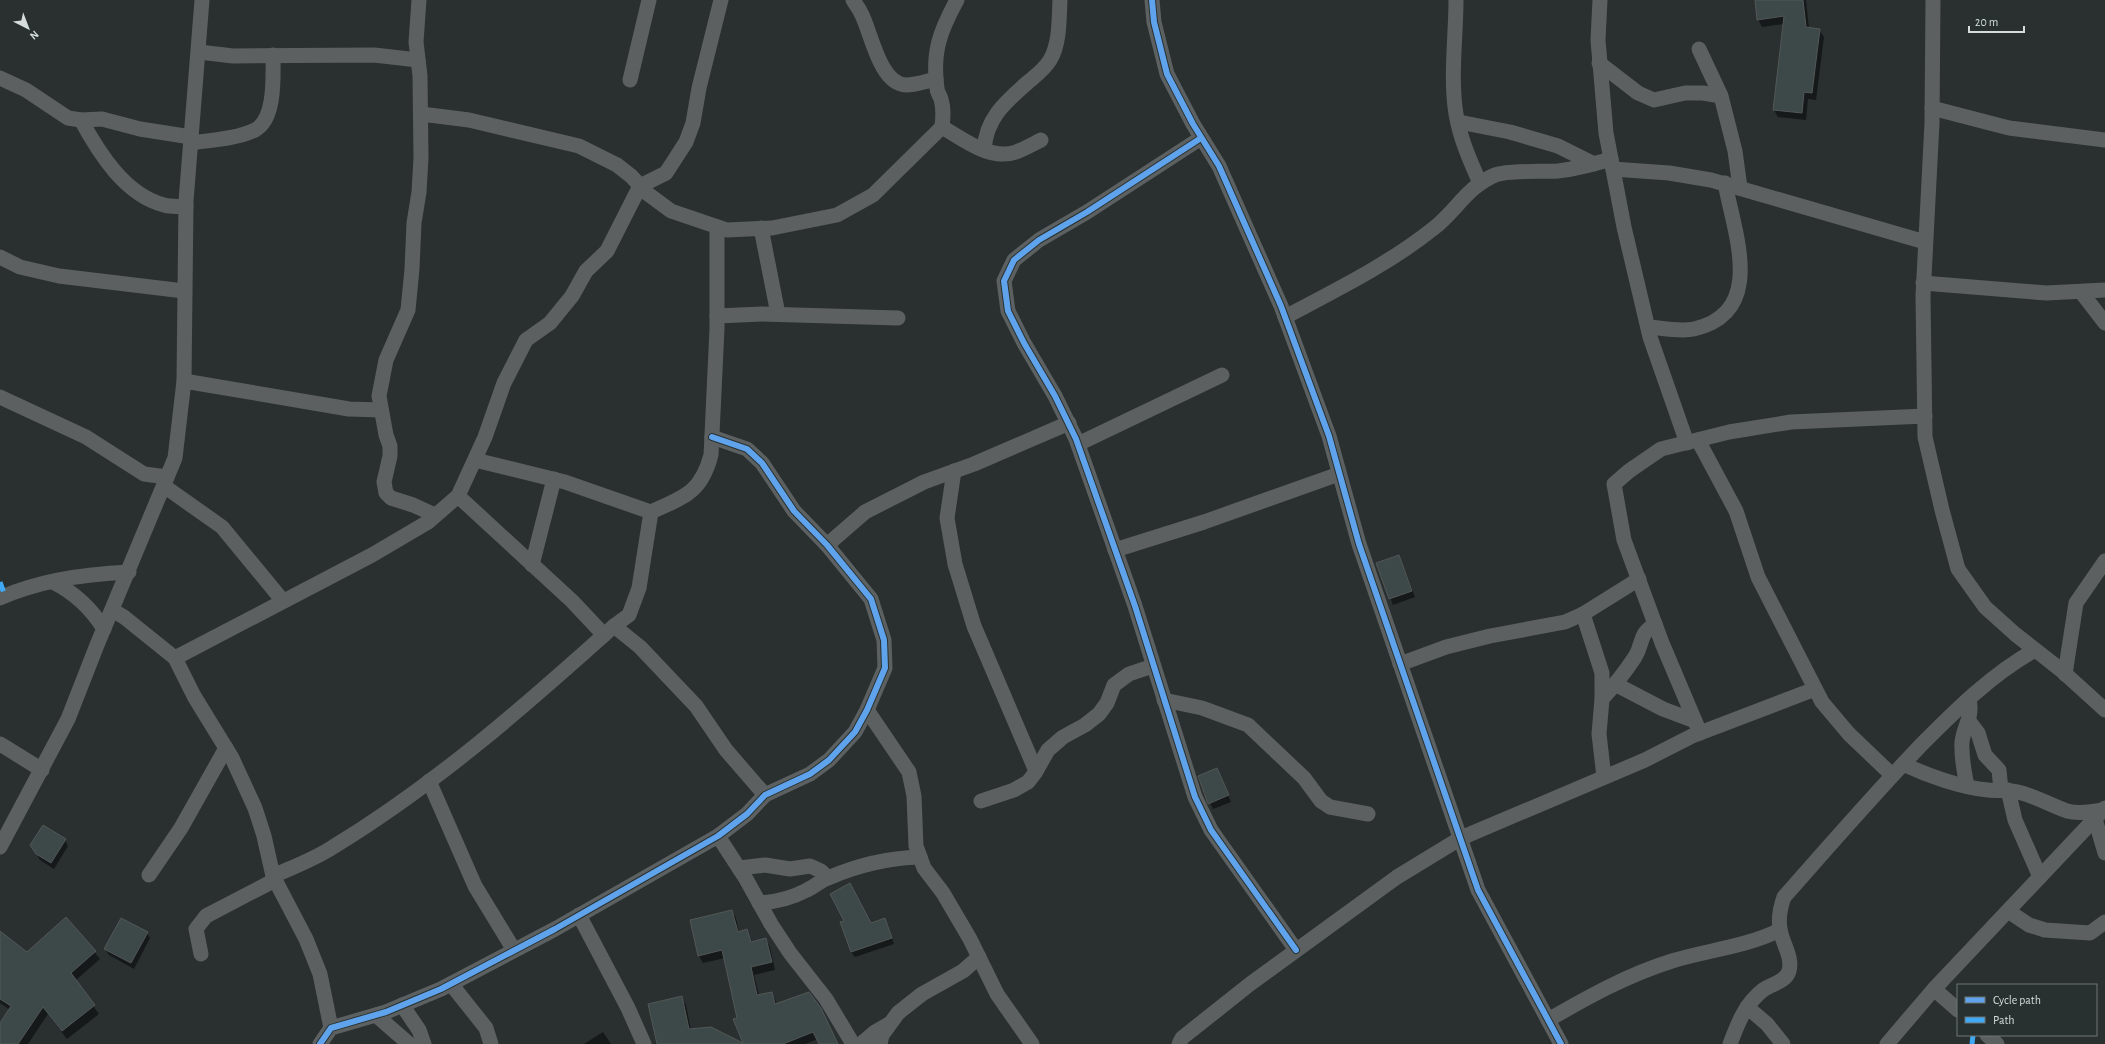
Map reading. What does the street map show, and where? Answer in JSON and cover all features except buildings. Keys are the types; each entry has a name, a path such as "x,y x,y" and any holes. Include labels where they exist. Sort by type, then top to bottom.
{"street":[{"path":"0,847 42,770 68,718 175,458 184,381 186,207 202,0"},
{"path":"419,0 416,42 420,76 421,114 419,192 414,223 408,310 386,360 379,396 390,446 390,456 384,482 386,493 391,498 413,505 435,515"},
{"path":"630,80 649,0"},
{"path":"174,658 372,555 435,515 458,496 475,460 504,383 523,344 526,340 550,323 572,296 586,270 607,251 640,186 666,173 686,142 692,123 699,88 721,0"},
{"path":"852,0 861,13 876,53 886,72 893,79 905,85 936,79"},
{"path":"421,114 469,120 579,146 617,165 648,194 671,211 727,230 772,228 837,215 872,195 942,127 943,114 941,99 937,89 935,52 944,24 957,0"},
{"path":"984,150 986,131 996,115 1016,93 1040,73 1051,59 1059,25 1060,0"},
{"path":"1152,0 1154,22 1167,74 1201,138 1219,166 1285,317 1329,436 1358,544 1478,890 1561,1044"},
{"path":"1456,0 1454,72 1456,114 1467,154 1480,183"},
{"path":"1600,0 1598,40 1599,63 1606,133 1648,327 1693,441 1736,511 1758,577 1822,702 1849,734 1892,775"},
{"path":"1933,0 1932,108 1923,283 1925,437 1958,569 1985,607 2065,674 2105,710"},
{"path":"1699,49 1721,96 1735,151 1740,188"},
{"path":"199,52 233,56 374,55 418,60"},
{"path":"0,78 26,90 68,118 81,120 102,119 191,140 256,130 268,115 273,89 273,55"},
{"path":"1599,63 1638,93 1654,100 1685,94 1702,93 1721,96"},
{"path":"1932,108 2009,128 2105,140"},
{"path":"81,120 94,144 133,190 164,205 186,207"},
{"path":"1458,122 1510,132 1558,146 1594,164"},
{"path":"942,127 984,150 1004,154 1015,152 1041,140"},
{"path":"1201,138 1087,212 1039,240 1014,260 1004,281 1008,311 1069,423 1078,444 1115,550 1195,797 1211,830 1296,950"},
{"path":"1285,317 1400,252 1434,228 1452,212 1475,185 1496,175 1559,170 1594,164 1612,164 1725,183 1926,242"},
{"path":"1648,327 1692,329 1714,323 1733,303 1741,284 1740,252 1725,183"},
{"path":"475,460 565,482 651,512 678,500 696,487 707,471 711,455 717,316 717,227"},
{"path":"761,228 778,314"},
{"path":"0,257 20,267 59,276 184,291"},
{"path":"1923,283 2046,293 2105,290"},
{"path":"2081,292 2105,323"},
{"path":"717,316 778,314 898,318"},
{"path":"1078,444 1222,375"},
{"path":"184,381 349,409 381,410"},
{"path":"0,396 86,437 144,474 166,482 222,527 283,601"},
{"path":"1697,727 1655,624 1624,540 1614,484 1629,471 1661,449 1729,432 1791,422 1925,416"},
{"path":"827,545 865,512 924,482 1069,423"},
{"path":"320,1044 331,1028 376,1015 451,984 579,915 718,836 747,814 765,795 810,774 829,760 854,732 867,710 885,668 884,640 871,599 827,545 794,511 762,463 747,449 712,437"},
{"path":"954,471 947,518 954,564 974,626 1036,771"},
{"path":"1115,550 1204,522 1339,474"},
{"path":"532,565 554,479"},
{"path":"458,496 572,601 609,630 640,647 696,706 726,750 765,795"},
{"path":"201,954 196,929 206,916 332,848 398,805 496,730 609,630 629,615 639,588 651,512"},
{"path":"2065,674 2076,604 2105,561"},
{"path":"0,598 28,586 99,574 128,572"},
{"path":"1400,664 1446,647 1490,636 1565,622 1583,614 1639,579"},
{"path":"54,582 69,590 90,610 104,629"},
{"path":"112,610 174,658 194,696 226,748 255,808 264,836 274,878 306,939 317,967 331,1028"},
{"path":"1583,614 1602,673 1602,699 1599,734 1604,777"},
{"path":"1602,699 1615,684 1639,650 1643,634 1655,624"},
{"path":"1730,1044 1740,1019 1752,998 1785,978 1789,971 1790,962 1780,930 1778,913 1784,897 1892,775 1969,699 2010,664 2035,650"},
{"path":"981,801 1014,790 1028,782 1048,750 1064,737 1085,725 1099,714 1107,703 1114,685 1129,674 1153,666"},
{"path":"1615,684 1697,727"},
{"path":"1179,1044 1182,1038 1296,950 1397,878 1461,838 1645,760 1697,727 1815,689"},
{"path":"1967,786 1962,754 1964,733 1969,721 1971,710 1969,699"},
{"path":"1164,700 1202,708 1238,720 1248,725 1304,778 1321,801 1330,807 1368,814"},
{"path":"867,710 909,772 914,796 916,846 924,868 943,893 979,957 997,994 1032,1044"},
{"path":"1969,721 1978,733 1985,755 1999,770 2004,790 2015,820 2040,877"},
{"path":"0,744 42,770"},
{"path":"149,875 181,828 226,748"},
{"path":"1903,764 1941,779 1967,786 1987,790 2004,790 2042,799 2068,811 2101,813"},
{"path":"429,782 475,886 514,950"},
{"path":"2101,813 2105,853"},
{"path":"1887,1044 1934,989 2101,813"},
{"path":"718,836 786,947 826,999 853,1044"},
{"path":"759,903 786,899 806,891 828,878 872,862 898,857 920,857"},
{"path":"739,868 766,865 790,869 810,866 821,871 828,878"},
{"path":"2008,911 2029,925 2045,930 2059,932 2090,933 2105,922"},
{"path":"579,915 628,1008 644,1044"},
{"path":"1548,1020 1632,974 1673,961 1762,938 1780,930"},
{"path":"880,1044 882,1035 898,1013 922,994 963,971 979,957"},
{"path":"451,984 486,1028 491,1044"},
{"path":"1934,989 1957,1009"},
{"path":"402,1005 419,1030 424,1044"},
{"path":"1747,1007 1767,1024 1783,1044"},
{"path":"376,1015 409,1044"},
{"path":"861,1044 874,1032 891,1023"},
{"path":"1988,1036 1997,1044"}],"marked path":[{"path":"0,582 5,596"},
{"path":"1972,1044 1973,1036"}],"cycle path":[{"path":"1152,0 1154,22 1167,74 1193,124 1219,166 1281,306 1329,436 1359,544 1478,890 1561,1044"},
{"path":"1201,138 1087,212 1039,240 1014,260 1004,281 1008,311 1024,343 1055,396 1076,439 1135,606 1195,797 1211,830 1296,950"},
{"path":"320,1044 331,1028 386,1012 441,989 555,929 718,836 747,814 765,795 810,774 829,760 855,732 867,710 885,668 884,640 871,599 827,545 794,511 762,463 747,449 712,437"}]}
